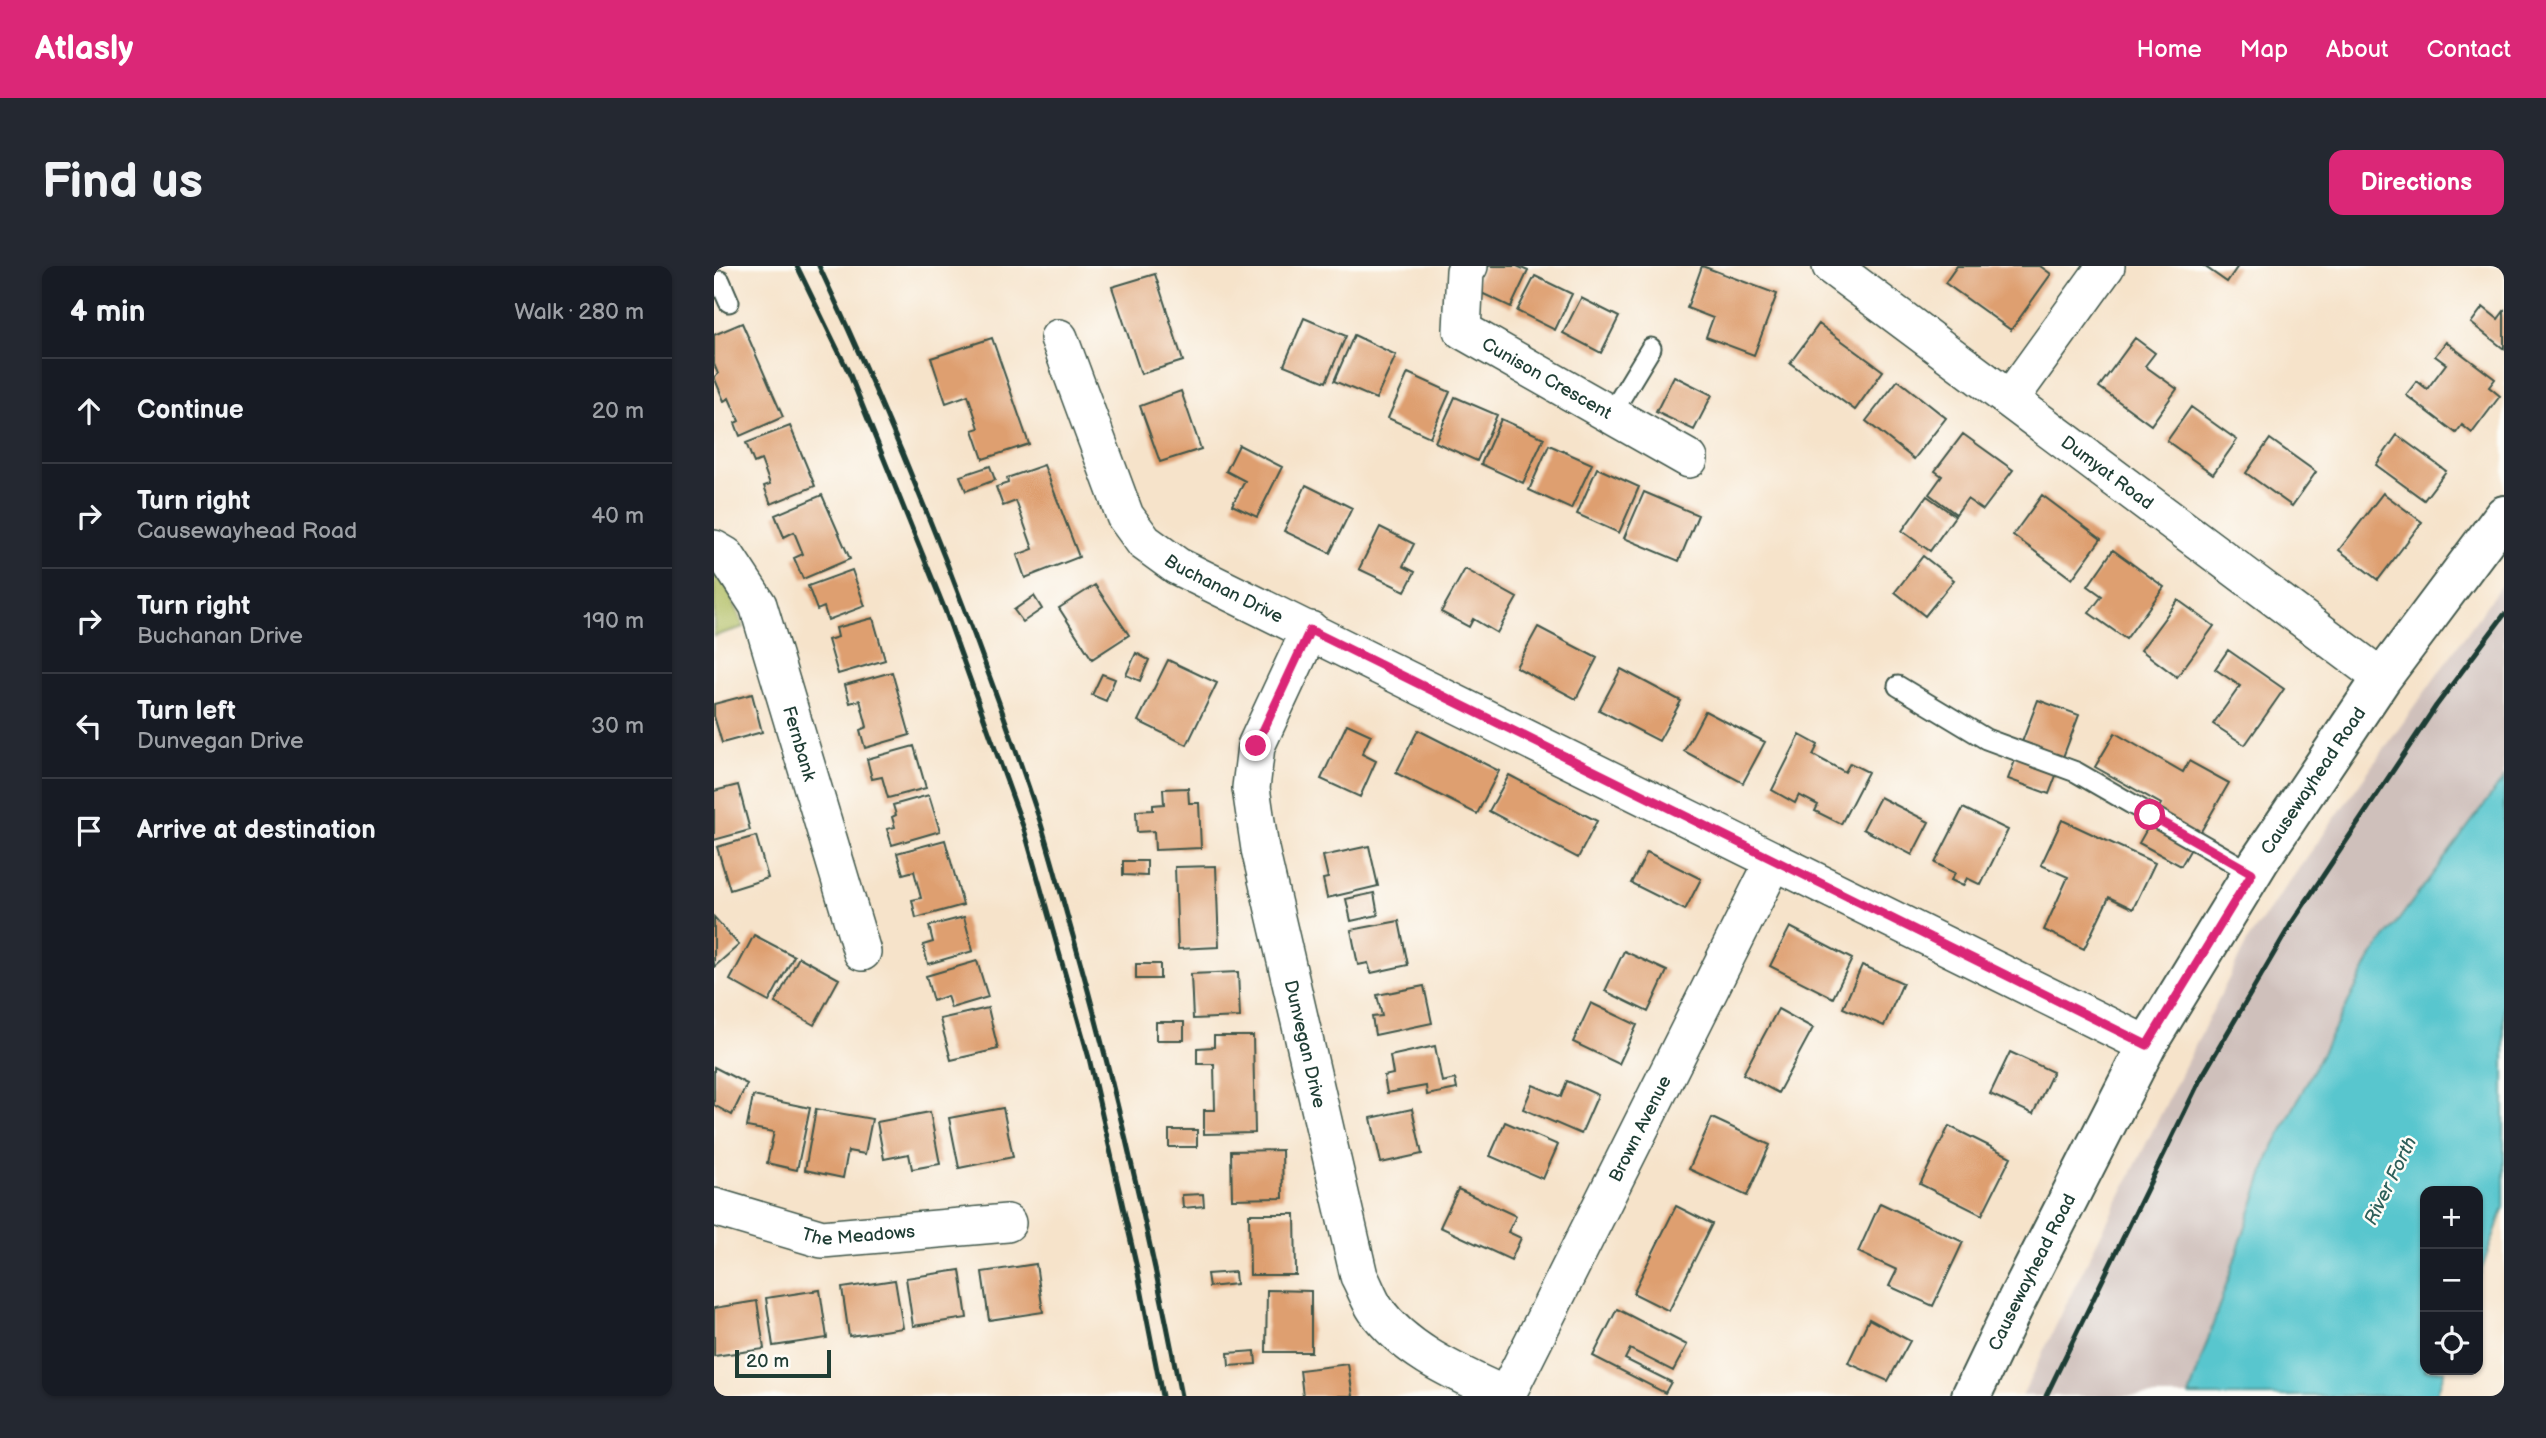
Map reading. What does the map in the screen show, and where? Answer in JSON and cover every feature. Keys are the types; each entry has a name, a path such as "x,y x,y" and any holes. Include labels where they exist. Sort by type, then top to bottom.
{"main road":[{"name":"Causewayhead Road","path":"1971,1396 2147,1045 2252,873 2382,678 2504,516"}],"street":[{"name":"Cunison Crescent","path":"1469,266 1465,271 1462,330 1689,459"},
{"name":"Dumyat Road","path":"1831,266 2382,678"},
{"path":"2010,399 2106,266"},
{"name":"Buchanan Drive","path":"1059,338 1125,516 1144,542 1177,566 2147,1045"},
{"name":"Fernbank","path":"714,549 726,556 758,605 862,952"},
{"name":"Dunvegan Drive","path":"1310,630 1256,746 1251,788 1260,849 1359,1276 1376,1309 1405,1340 1432,1359 1506,1396"},
{"name":"Brown Avenue","path":"1506,1396 1774,861"},
{"name":"The Meadows","path":"714,1207 822,1239 1007,1223"}],"lane":[{"path":"716,277 729,302"},
{"path":"1611,414 1651,348"},
{"path":"1898,686 1986,739 2076,772 2252,873"}],"shaded area":[{"path":"2504,581 2504,778 2372,956 2270,1154 2189,1396 2022,1396 2248,940"}],"green space":[{"path":"714,572 726,585 744,627 714,636"}],"water":[{"name":"River Forth","path":"2504,778 2504,1207 2483,1266 2483,1186 2420,1186 2420,1375 2443,1375 2436,1396 2189,1396 2270,1154 2372,956"}],"building":[{"path":"1485,266 1517,266 1528,271 1511,307 1473,289"},
{"path":"1702,266 1777,294 1754,355 1706,337 1713,318 1687,308"},
{"path":"1957,266 2040,266 2051,274 2011,330 1945,283"},
{"path":"2204,266 2238,266 2227,282"},
{"path":"1155,274 1183,361 1141,374 1112,287"},
{"path":"1535,276 1572,294 1555,330 1517,311"},
{"path":"1581,298 1619,317 1601,353 1563,333"},
{"path":"2483,307 2498,319 2504,311 2504,349 2471,323"},
{"path":"1304,318 1346,336 1326,382 1284,365"},
{"path":"742,323 783,417 740,436 735,423 739,421 729,398 724,401 714,377 718,374 714,364 714,335"},
{"path":"1819,324 1883,371 1855,410 1790,363"},
{"path":"1354,335 1396,355 1376,399 1334,381"},
{"path":"992,338 1029,444 983,459 973,430 979,428 968,395 946,403 931,358"},
{"path":"2135,338 2155,353 2145,366 2177,389 2151,425 2099,387"},
{"path":"2446,342 2495,379 2489,387 2500,396 2472,433 2462,425 2456,433 2406,395 2417,381 2427,389 2446,364 2435,356"},
{"path":"1408,373 1450,392 1430,437 1388,418"},
{"path":"1674,376 1712,395 1694,430 1656,412"},
{"path":"1898,380 1946,418 1914,459 1866,421"},
{"path":"1181,391 1201,449 1160,462 1140,406"},
{"path":"1455,397 1497,415 1477,461 1435,442"},
{"path":"2191,407 2237,440 2213,474 2167,441"},
{"path":"1501,419 1544,438 1523,483 1481,464"},
{"path":"790,426 815,486 771,504 764,486 770,484 761,460 754,463 746,443"},
{"path":"1963,434 2013,470 1983,510 1967,499 1956,514 1929,494 1942,476 1935,471"},
{"path":"2397,435 2446,471 2424,500 2376,465"},
{"path":"2270,439 2316,472 2292,506 2246,473"},
{"path":"1239,445 1282,467 1257,517 1232,505 1245,481 1226,471"},
{"path":"1549,445 1592,464 1571,509 1529,490"},
{"path":"1044,465 1079,557 1025,578 1017,555 1033,549 1016,501 1003,506 996,487 1008,483 1007,478"},
{"path":"990,466 995,480 966,491 960,476"},
{"path":"1597,468 1639,487 1619,533 1577,514"},
{"path":"1306,485 1352,508 1330,553 1284,531"},
{"path":"1644,492 1698,515 1679,561 1624,538"},
{"path":"2383,493 2422,522 2378,580 2339,550"},
{"path":"822,495 850,559 803,579 794,558 803,554 794,532 784,537 775,515"},
{"path":"2042,495 2101,539 2072,579 2013,535"},
{"path":"1927,496 1955,516 1930,551 1902,531"},
{"path":"1380,527 1414,544 1403,566 1415,572 1405,591 1359,569"},
{"path":"2113,550 2164,587 2126,639 2089,613 2102,596 2088,586"},
{"path":"1923,556 1954,580 1925,616 1895,592"},
{"path":"1465,569 1517,598 1497,633 1473,619 1469,627 1441,612"},
{"path":"852,570 865,606 828,620 824,607 817,610 808,586"},
{"path":"1095,585 1129,635 1092,659 1059,608"},
{"path":"1034,596 1042,609 1023,622 1014,610"},
{"path":"2178,600 2214,626 2177,677 2141,650"},
{"path":"873,618 885,660 838,674 828,640 838,637 836,628"},
{"path":"1538,627 1597,658 1576,699 1516,667"},
{"path":"2228,650 2284,689 2245,745 2213,724 2240,686 2215,669"},
{"path":"1136,653 1149,660 1140,681 1126,675"},
{"path":"1168,660 1217,683 1187,745 1138,721"},
{"path":"1621,669 1681,701 1659,741 1599,710"},
{"path":"892,672 910,735 865,748 860,730 867,727 860,700 850,703 845,685"},
{"path":"1102,674 1115,679 1106,701 1092,695"},
{"path":"752,694 762,732 722,743 714,716 714,704"},
{"path":"2038,700 2079,715 2049,794 2008,779"},
{"path":"1705,711 1765,742 1743,783 1684,751"},
{"path":"1347,724 1371,735 1362,754 1376,761 1360,797 1321,779"},
{"path":"1418,730 1499,771 1477,814 1396,773"},
{"path":"2115,733 2183,772 2189,761 2229,783 2181,866 2139,843 2161,804 2095,767"},
{"path":"1800,735 1818,745 1813,755 1845,772 1850,763 1868,772 1841,824 1815,811 1818,805 1799,795 1795,803 1772,790"},
{"path":"914,746 926,788 888,798 882,777 872,779 867,759"},
{"path":"1509,775 1597,821 1578,858 1489,811"},
{"path":"738,785 750,830 714,840 714,791"},
{"path":"1188,788 1189,803 1199,803 1201,848 1155,850 1154,831 1137,832 1136,811 1153,810 1153,805 1164,804 1163,789"},
{"path":"929,795 940,831 892,845 887,829 895,827 893,805"},
{"path":"1880,797 1929,822 1912,855 1863,829"},
{"path":"1963,808 2008,830 1981,885 1967,878 1963,886 1951,880 1955,873 1935,863"},
{"path":"2062,820 2155,863 2133,909 2109,897 2084,949 2044,930 2068,877 2041,865"},
{"path":"756,836 768,878 730,890 717,847"},
{"path":"945,840 963,905 916,918 912,900 921,898 914,871 903,874 897,853"},
{"path":"1369,846 1378,886 1327,898 1323,879 1328,878 1323,856"},
{"path":"1647,852 1701,879 1685,910 1631,883"},
{"path":"1123,861 1147,861 1147,876 1123,875"},
{"path":"1216,866 1219,947 1178,949 1175,867"},
{"path":"1374,893 1378,915 1351,921 1346,899"},
{"path":"714,917 739,945 714,967"},
{"path":"964,917 973,951 928,964 923,945 933,942 929,926"},
{"path":"1399,921 1408,965 1371,973 1368,963 1358,965 1351,930"},
{"path":"1790,927 1852,959 1833,998 1770,966"},
{"path":"754,935 794,956 769,1002 730,980"},
{"path":"1624,951 1667,971 1648,1012 1605,991"},
{"path":"799,957 839,979 814,1025 775,1003"},
{"path":"977,961 988,997 951,1008 947,996 933,1001 926,976"},
{"path":"1136,964 1160,964 1160,979 1136,979"},
{"path":"1862,965 1903,983 1884,1026 1843,1008"},
{"path":"1238,972 1240,1017 1193,1019 1191,974"},
{"path":"1424,986 1432,1023 1375,1035 1372,1017 1382,1016 1377,995"},
{"path":"1591,1003 1637,1025 1619,1064 1573,1042"},
{"path":"988,1008 998,1049 951,1060 940,1019"},
{"path":"1778,1009 1813,1028 1778,1093 1743,1074"},
{"path":"1156,1022 1184,1022 1184,1040 1156,1040"},
{"path":"1214,1036 1253,1036 1255,1133 1204,1134 1204,1110 1215,1110 1214,1064 1197,1064 1197,1048 1214,1047"},
{"path":"1435,1046 1442,1082 1455,1079 1457,1089 1427,1095 1426,1086 1387,1093 1384,1076 1393,1074 1390,1056"},
{"path":"2010,1052 2053,1072 2033,1114 1990,1094"},
{"path":"714,1067 747,1084 732,1115 714,1105"},
{"path":"1567,1081 1598,1095 1581,1134 1523,1109 1533,1085 1561,1097"},
{"path":"753,1096 810,1108 797,1170 767,1163 774,1132 747,1127"},
{"path":"1003,1108 1013,1157 959,1168 949,1118"},
{"path":"816,1109 872,1119 865,1154 848,1151 843,1178 805,1170"},
{"path":"1412,1109 1422,1154 1381,1163 1371,1118"},
{"path":"930,1112 940,1164 912,1169 909,1154 884,1159 877,1122"},
{"path":"1712,1118 1770,1145 1747,1196 1689,1169"},
{"path":"1505,1122 1558,1145 1543,1179 1490,1156"},
{"path":"1949,1126 2011,1157 1982,1215 1920,1184"},
{"path":"1169,1130 1197,1130 1197,1147 1169,1147"},
{"path":"1282,1150 1283,1198 1232,1199 1231,1151"},
{"path":"1458,1189 1516,1216 1508,1232 1521,1238 1511,1260 1440,1227"},
{"path":"1203,1194 1204,1206 1183,1208 1182,1195"},
{"path":"1880,1203 1963,1242 1933,1306 1889,1286 1897,1270 1858,1252"},
{"path":"1676,1206 1712,1224 1669,1311 1633,1293"},
{"path":"1249,1214 1295,1214 1296,1275 1250,1275"},
{"path":"1036,1264 1043,1312 989,1320 982,1272"},
{"path":"960,1270 967,1318 913,1326 906,1278"},
{"path":"1235,1272 1236,1284 1209,1287 1207,1274"},
{"path":"895,1280 903,1328 849,1336 842,1288"},
{"path":"820,1290 827,1338 773,1346 766,1298"},
{"path":"1267,1290 1311,1291 1311,1352 1266,1352"},
{"path":"757,1301 764,1349 714,1356 714,1308"},
{"path":"1617,1309 1687,1345 1673,1371 1630,1349 1625,1359 1671,1382 1665,1393 1593,1356"},
{"path":"1869,1319 1910,1341 1888,1381 1848,1363"},
{"path":"1255,1351 1256,1364 1229,1366 1228,1353"},
{"path":"1348,1364 1353,1396 1303,1396 1300,1370"}],"railway":[{"path":"797,266 850,375 945,610 1024,829 1089,1058 1137,1268 1162,1396"},
{"path":"819,266 881,402 938,540 1040,821 1118,1107 1158,1280 1181,1396"},
{"path":"2046,1396 2200,1080 2291,924 2436,706 2504,615"}],"route":[{"path":"1256,746 1310,630 2147,1045 2252,873 2150,815"}]}
